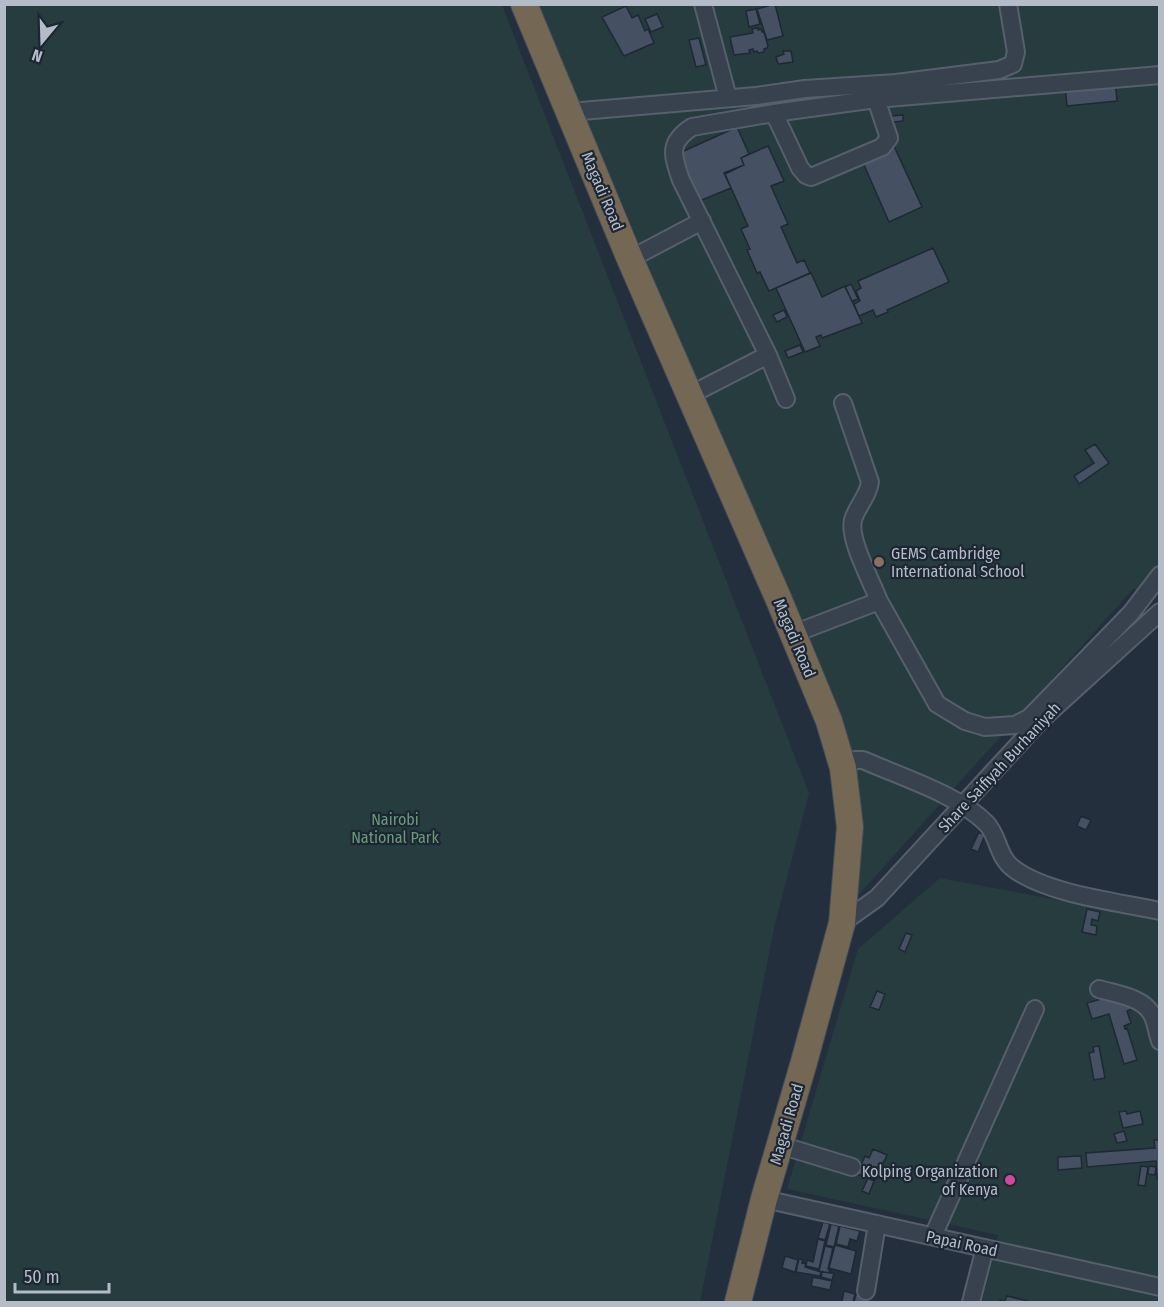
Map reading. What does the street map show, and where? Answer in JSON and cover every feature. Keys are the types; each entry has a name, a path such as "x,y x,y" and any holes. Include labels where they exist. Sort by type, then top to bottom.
{"highway":[{"name":"Magadi Road","path":"524,4 630,258 793,634 829,722 843,768 850,827 842,923 764,1198 738,1302"}],"street":[{"path":"703,4 728,98"},
{"path":"570,112 896,82 1006,68 1013,64 1016,52 1008,4"},
{"path":"786,399 768,355 681,180 674,158 674,147 678,138 692,127 876,99 1160,75"},
{"path":"774,113 800,168 806,175 812,177 887,143 889,138 876,99"},
{"path":"630,258 702,221"},
{"path":"690,395 768,355"},
{"path":"843,403 870,482 868,492 856,512 852,531 879,601 937,704 965,721 985,727 997,727 1015,725 1029,718 1131,613 1160,575"},
{"path":"793,634 879,601"},
{"name":"Share Saifiyah Burhaniyah","path":"842,923 877,898 1042,719 1160,612"},
{"path":"843,768 855,760 863,760 962,804 990,829 1005,860 1026,876 1049,886 1082,895 1160,911"},
{"path":"1099,989 1147,1007 1153,1016 1160,1041"},
{"path":"933,1236 1035,1009"},
{"path":"780,1145 852,1167"},
{"name":"Papai Road","path":"764,1198 1160,1287"},
{"path":"867,1291 877,1224"},
{"path":"971,1302 986,1248"}],"green space":[{"name":"Nairobi National Park","path":"5,4 502,5 809,793 774,928 700,1302 5,1302"},
{"path":"538,5 1159,5 1159,595 1133,589 854,900 858,797 773,559"},
{"path":"940,878 1159,919 1159,1302 982,1302 998,1235 787,1189 858,949"}],"building":[{"path":"775,4 783,36 767,40 757,9"},
{"path":"626,6 632,18 638,15 645,31 648,29 654,43 624,56 602,17"},
{"path":"756,9 760,24 749,27 746,11"},
{"path":"657,14 663,27 651,32 645,19"},
{"path":"758,28 764,32 768,46 764,52 754,52 753,49 749,50 750,53 734,55 730,37 753,33 752,29"},
{"path":"699,38 706,65 696,67 689,40"},
{"path":"783,51 791,51 793,62 778,64 776,57 784,54"},
{"path":"1115,80 1117,101 1067,106 1065,85"},
{"path":"903,115 903,121 893,122 892,116"},
{"path":"737,127 749,154 741,158 744,165 724,173 731,188 697,202 675,155"},
{"path":"893,144 922,207 889,222 861,158"},
{"path":"768,146 784,181 771,186 788,224 781,227 797,263 804,260 810,273 769,291 760,272 757,273 747,250 750,249 741,229 748,226 725,174 744,165 741,158"},
{"path":"933,248 949,282 876,317 873,310 859,316 854,304 860,301 856,291 861,288 858,281"},
{"path":"811,273 822,297 845,286 862,323 822,338 821,335 816,337 820,346 805,352 776,288"},
{"path":"851,284 858,299 852,301 845,287"},
{"path":"784,310 787,317 777,322 773,315"},
{"path":"800,345 803,352 788,358 785,351"},
{"path":"1095,444 1109,463 1079,484 1074,476 1094,463 1085,450"},
{"path":"1081,816 1091,820 1086,830 1077,826"},
{"path":"979,832 985,835 978,852 971,849"},
{"path":"1087,909 1100,912 1098,921 1092,919 1091,925 1097,926 1096,935 1082,932"},
{"path":"906,933 912,935 905,952 899,949"},
{"path":"877,991 885,994 879,1010 870,1007"},
{"path":"1119,994 1137,1007 1127,1011 1131,1023 1124,1026 1125,1029 1127,1028 1137,1060 1124,1064 1109,1014 1092,1019 1087,1003"},
{"path":"1099,1046 1105,1078 1094,1080 1089,1053 1094,1052 1093,1047"},
{"path":"1126,1111 1127,1114 1140,1111 1143,1124 1123,1128 1119,1112"},
{"path":"1124,1131 1127,1141 1117,1143 1114,1134"},
{"path":"1154,1140 1160,1140 1160,1179 1157,1179 1156,1161 1087,1167 1086,1153 1155,1148"},
{"path":"873,1149 887,1155 875,1180 857,1174 865,1156 869,1158"},
{"path":"1081,1156 1082,1168 1058,1170 1058,1157"},
{"path":"1141,1166 1148,1167 1145,1186 1138,1185"},
{"path":"1149,1166 1156,1167 1155,1175 1148,1174"},
{"path":"868,1178 874,1181 869,1194 862,1191"},
{"path":"823,1222 830,1224 825,1240 818,1238"},
{"path":"831,1224 839,1226 834,1247 826,1245"},
{"path":"840,1226 860,1231 857,1241 850,1239 848,1247 836,1244"},
{"path":"818,1239 825,1241 819,1269 806,1266 807,1260 813,1262"},
{"path":"835,1245 856,1251 851,1274 829,1268"},
{"path":"825,1246 833,1248 829,1273 819,1271"},
{"path":"785,1256 798,1260 795,1272 782,1268"},
{"path":"799,1259 806,1264 805,1267 821,1272 820,1276 796,1272"},
{"path":"822,1272 834,1273 832,1280 821,1277"},
{"path":"813,1277 832,1281 830,1290 811,1286"},
{"path":"844,1291 855,1294 853,1302 842,1302"},
{"path":"856,1294 866,1296 865,1302 854,1302"},
{"path":"1007,1296 1028,1302 999,1302 1000,1300 1005,1301"}],"place":[{"name":"GEMS Cambridge International School","path":"879,562"},
{"name":"Kolping Organization of Kenya","path":"1010,1180"}]}
